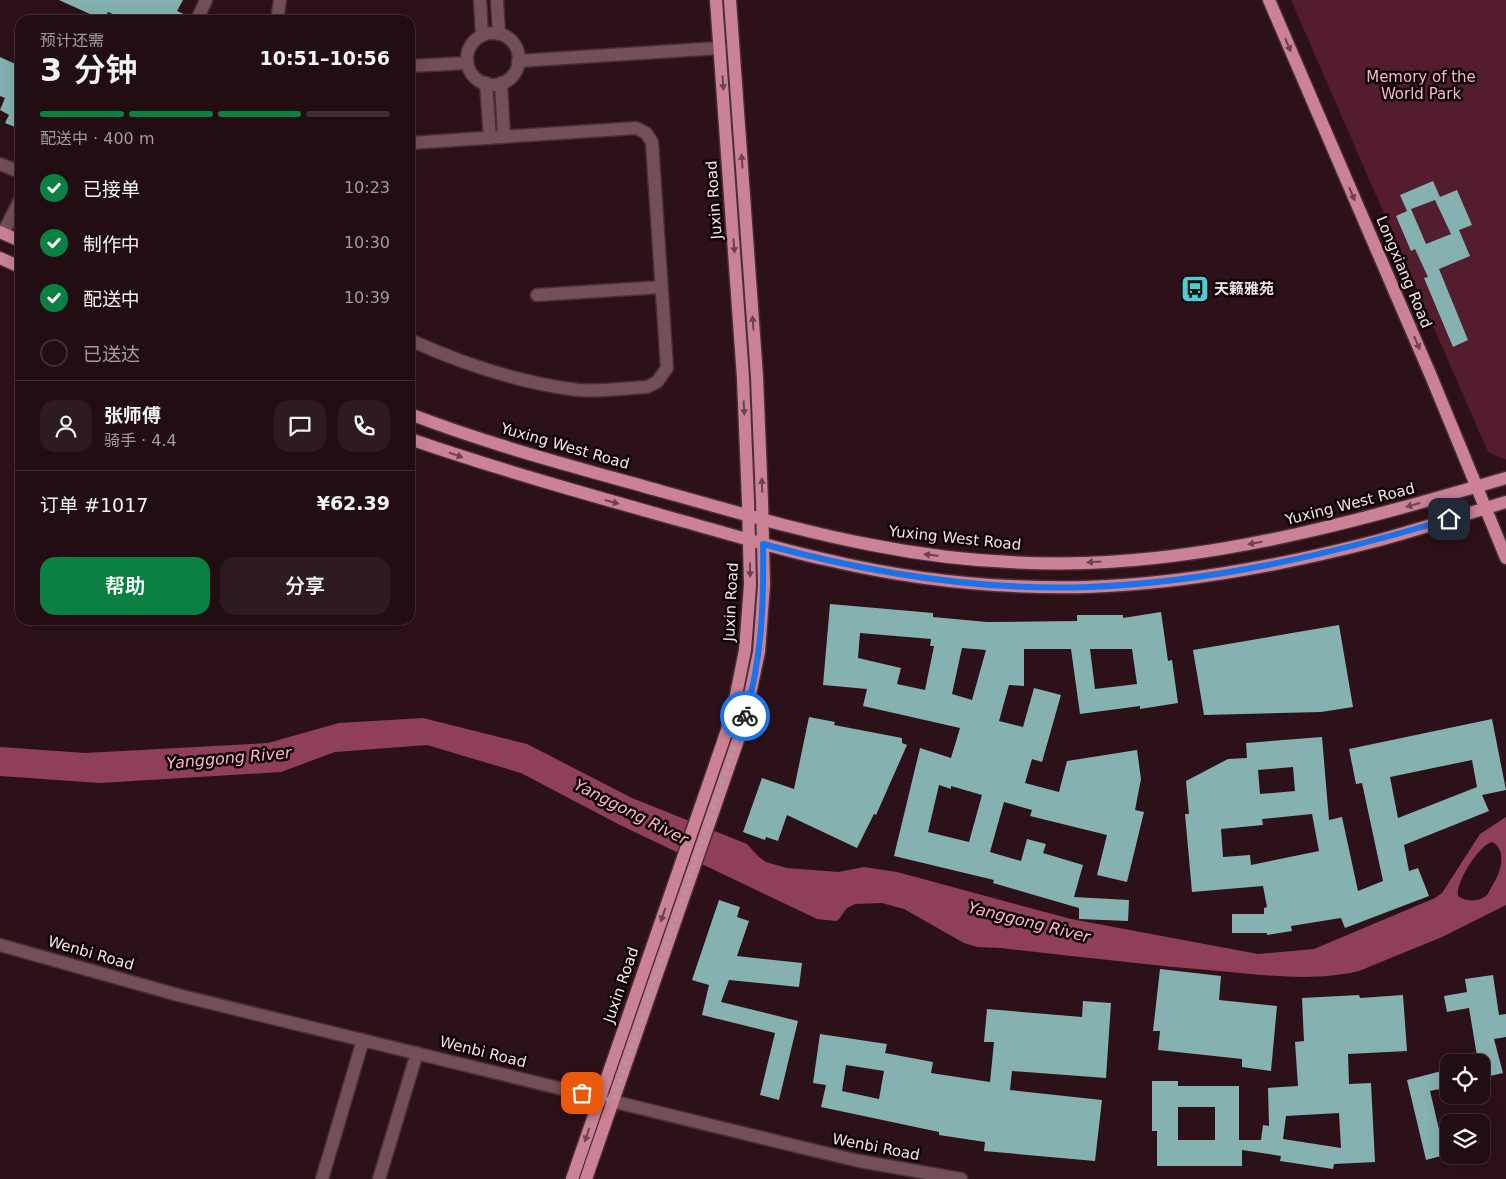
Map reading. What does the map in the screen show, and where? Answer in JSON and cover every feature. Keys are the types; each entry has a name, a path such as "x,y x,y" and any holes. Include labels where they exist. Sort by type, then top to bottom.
{"main road":[{"name":"Juxin Road","path":"572,1179 725,736 739,683 748,618 749,515 743,378 716,0"},
{"name":"Juxin Road","path":"586,1179 738,740 753,686 762,619 763,519 757,377 730,0"},
{"name":"Longxiang Road","path":"1269,0 1427,367 1506,558"},
{"path":"2,233 15,239"},
{"path":"0,258 15,265"},
{"name":"Yuxing West Road","path":"415,416 541,457 832,537 916,553 1002,561 1087,563 1179,555 1274,540 1370,518 1506,478"},
{"path":"415,441 534,480 827,560 913,576 1000,585 1088,587 1182,578 1278,563 1377,540 1506,502"}],"street":[{"path":"199,15 206,0"},
{"path":"278,15 280,0"},
{"path":"480,0 482,35"},
{"path":"497,0 499,34"},
{"path":"492,33 506,36 516,47 518,61 513,75 501,83 486,84 473,76 467,63 469,48 482,35 492,33"},
{"path":"518,61 720,48"},
{"path":"415,66 467,63"},
{"path":"501,83 504,137"},
{"path":"486,84 490,138"},
{"path":"415,143 636,128 646,133 652,142 667,368 661,378 647,387 580,390 529,380 463,361 415,342"},
{"path":"0,164 15,170"},
{"path":"2,233 15,209"},
{"path":"537,295 662,287"},
{"name":"Wenbi Road","path":"0,945 178,995 600,1098 859,1161 961,1179"},
{"path":"322,1179 363,1040"},
{"path":"379,1179 417,1053"}],"green space":[{"name":"Memory of the World Park","path":"1291,0 1506,0 1506,459 1488,452"}],"water":[{"name":"Yanggong River","path":"423,718 527,744 632,798 747,844 766,862 787,868 838,872 864,867 897,872 1071,919 1258,954 1314,949 1435,898 1442,893 1480,834 1506,817 1506,905 1442,937 1359,971 1324,976 1289,977 977,947 964,943 904,909 882,903 855,904 847,908 836,921 817,919 620,825 521,773 427,745 335,752 281,772 100,783 0,776 0,747 85,753 268,743 339,723","holes":["1492,842 1501,854 1501,865 1487,895 1480,899 1472,900 1458,896 1460,882 1469,865 1487,845"]}],"building":[{"path":"59,0 183,0 177,11 186,15 115,15 108,12 106,15 92,15"},
{"path":"0,57 15,64 15,127 5,123 9,115 0,110 5,98 0,96"},
{"path":"1433,181 1440,197 1457,190 1472,225 1459,230 1470,256 1439,269 1468,340 1453,347 1424,278 1428,277 1415,249 1411,251 1396,216 1407,211 1400,195","holes":["1435,200 1451,234 1426,244 1411,209"]},
{"path":"830,604 933,613 933,617 987,622 1077,621 1077,615 1123,615 1123,618 1161,612 1168,661 1172,660 1178,703 1140,709 1140,706 1080,714 1071,649 1024,649 1024,686 1009,685 999,721 1023,727 1034,688 1061,695 1042,762 1032,759 1025,783 1059,792 1067,761 1137,750 1141,779 1135,810 1144,812 1127,882 1097,875 1107,835 1030,816 1032,810 1004,802 990,852 1021,861 1027,839 1046,844 1043,853 1083,865 1074,897 1129,900 1128,921 1079,919 1079,908 993,883 994,880 894,856 920,748 951,758 960,728 863,706 867,689 823,685","holes":["860,633 931,639 930,646 934,646 925,690 897,684 901,668 858,658","962,648 986,650 972,700 952,694","1090,649 1132,649 1137,684 1095,689","939,785 951,789 951,786 982,795 969,842 928,832"]},
{"path":"1339,625 1353,707 1321,712 1204,715 1193,650"},
{"path":"809,717 835,722 834,725 902,738 902,743 907,745 876,815 874,814 857,848 787,815 778,841 766,837 765,840 743,832 762,778 794,789"},
{"path":"1492,719 1506,790 1482,795 1489,811 1404,845 1409,871 1418,868 1429,896 1345,928 1341,918 1291,926 1292,931 1267,935 1267,933 1232,933 1232,914 1264,914 1264,908 1267,907 1263,886 1192,892 1185,814 1189,814 1186,781 1228,759 1247,758 1246,743 1322,737 1329,820 1342,817 1358,891 1383,881 1362,783 1356,784 1349,749","holes":["1472,760 1477,787 1398,818 1390,777","1293,767 1295,791 1260,794 1258,770","1312,814 1319,851 1251,865 1250,855 1223,857 1221,829 1263,825 1262,819"]},
{"path":"719,900 740,907 737,917 749,921 737,956 802,963 799,987 729,980 721,1002 798,1021 779,1100 760,1095 775,1033 702,1015 709,985 692,980"},
{"path":"1160,969 1221,976 1219,1000 1277,1006 1271,1071 1242,1067 1242,1059 1158,1050 1160,1031 1153,1031"},
{"path":"1493,975 1499,1015 1506,1014 1506,1037 1494,1039 1503,1073 1490,1076 1490,1054 1477,1054 1469,1008 1447,1012 1444,996 1467,992 1465,979"},
{"path":"1359,995 1360,998 1403,995 1407,1051 1348,1054 1349,1084 1371,1083 1375,1162 1334,1164 1333,1169 1280,1161 1281,1156 1242,1150 1242,1166 1157,1166 1157,1131 1152,1131 1152,1081 1178,1081 1178,1086 1239,1086 1239,1140 1261,1140 1263,1125 1269,1126 1268,1088 1298,1086 1295,1042 1304,1041 1302,998","holes":["1178,1107 1215,1107 1215,1140 1178,1140","1339,1113 1341,1148 1283,1139 1286,1116"]},
{"path":"1083,1001 1111,1003 1106,1078 1012,1071 1010,1090 1102,1100 1095,1161 984,1151 985,1142 939,1135 939,1132 821,1107 826,1085 813,1083 820,1034 887,1044 885,1053 933,1062 931,1073 990,1082 994,1042 984,1042 987,1009 1082,1017","holes":["846,1065 884,1071 879,1099 842,1091"]},
{"path":"1440,1071 1440,1089 1430,1091 1440,1134 1440,1156 1426,1160 1407,1080"}],"way so far":[{"path":"582,1093 613,1101 745,716"}],"place":[{"name":"天籁雅苑","path":"1195,289"}],"route":[{"path":"745,716 759,652 764,585 763,544 870,569 956,582 1044,587 1088,587 1182,578 1278,563 1377,540 1449,519"}]}
